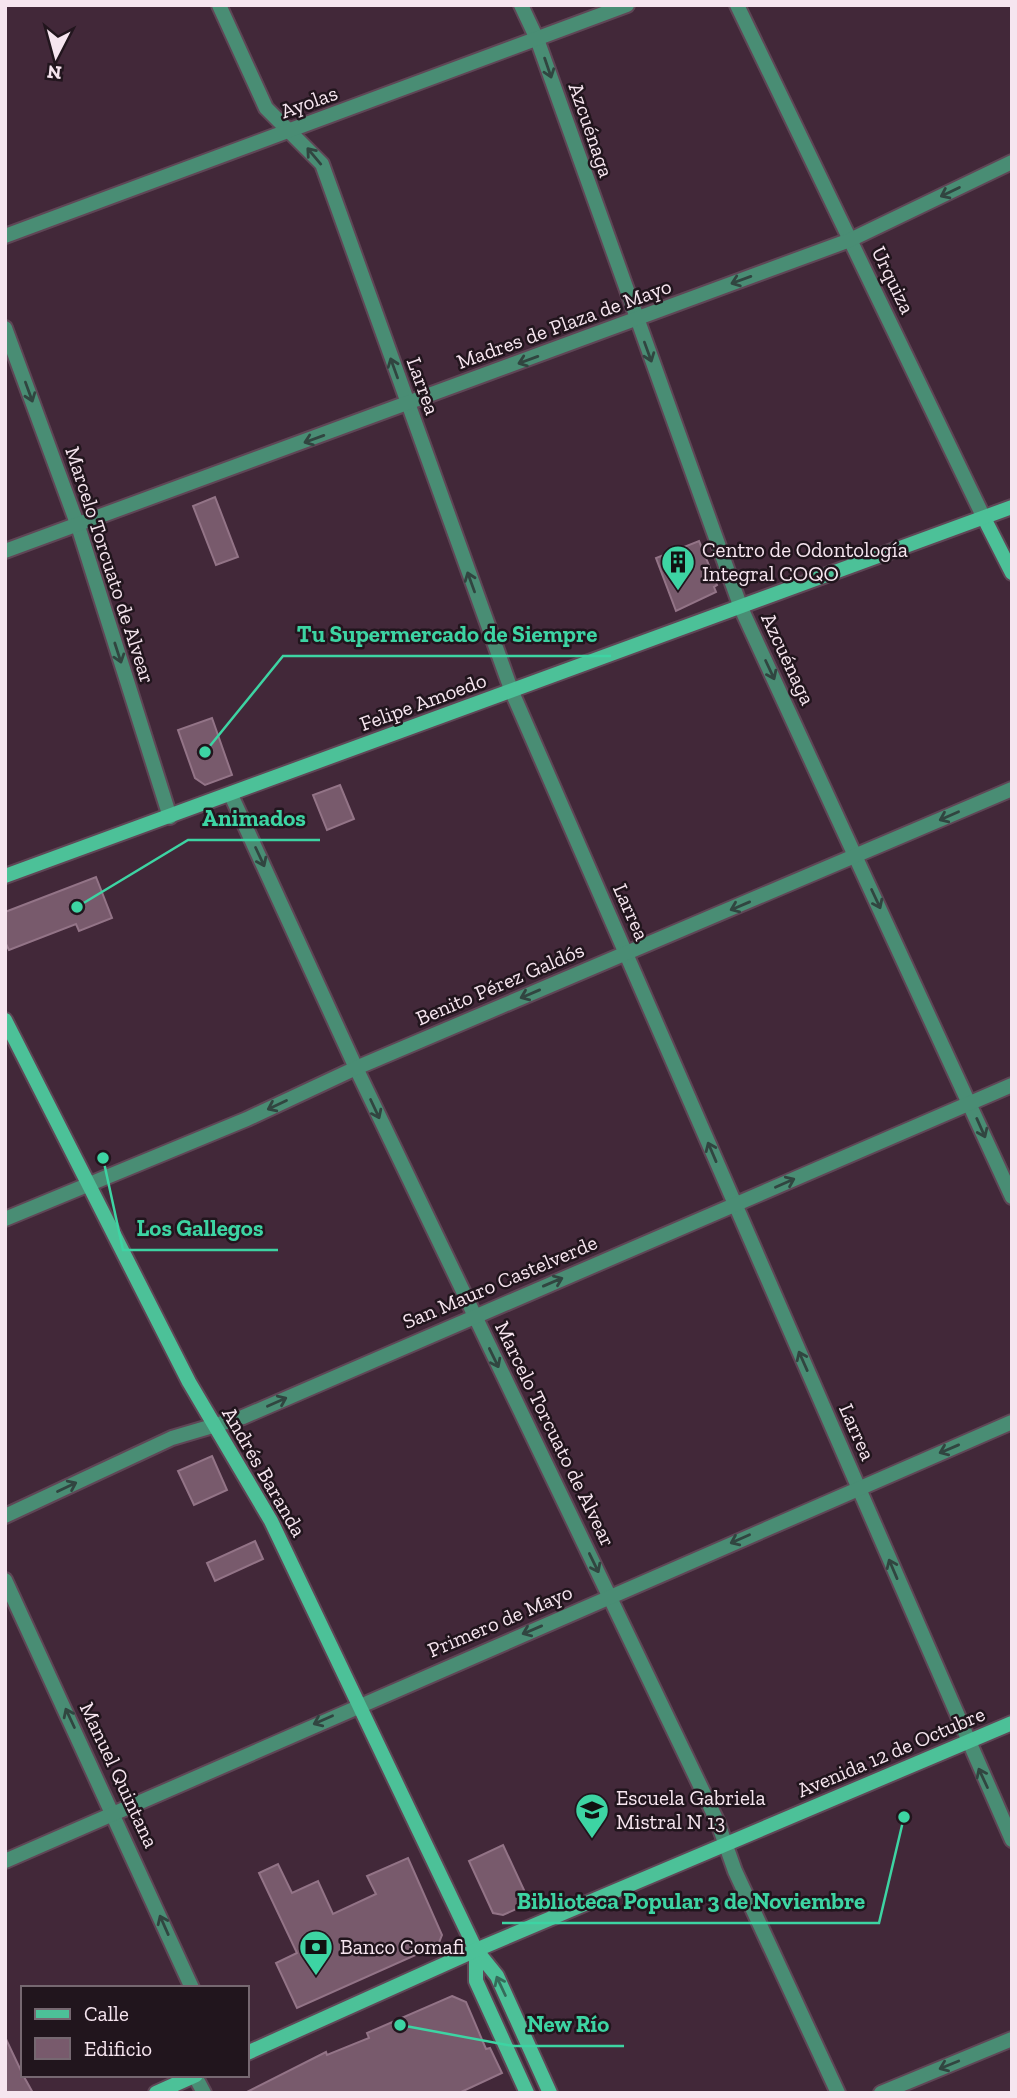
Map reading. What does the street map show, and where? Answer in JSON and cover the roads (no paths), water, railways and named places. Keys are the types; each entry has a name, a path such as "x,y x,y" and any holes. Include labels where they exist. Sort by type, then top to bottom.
{"main road":[{"name":"Felipe Amoedo","path":"5,876 1012,507"},
{"name":"Urquiza","path":"984,518 1012,573"},
{"name":"Andrés Baranda","path":"5,1020 214,1425 271,1521 476,1950 497,1976 550,2093"},
{"name":"Avenida 12 de Octubre","path":"248,2053 476,1950 1012,1723"},
{"name":"Andrés Baranda","path":"476,1950 476,1981 527,2093"},
{"path":"156,2093 193,2077"}],"street":[{"name":"Larrea","path":"219,5 266,108 322,164 512,692 967,1743 1012,1840"},
{"name":"Azcuénaga","path":"521,5 537,39 741,608 1012,1197"},
{"name":"Ayolas","path":"5,236 627,5"},
{"name":"Urquiza","path":"737,5 984,518"},
{"name":"Madres de Plaza de Mayo","path":"5,551 850,240 1012,162"},
{"name":"Marcelo Torcuato de Alvear","path":"5,328 78,526 170,817"},
{"name":"Benito Pérez Galdós","path":"5,1219 247,1119 356,1068 1012,789"},
{"name":"Marcelo Torcuato de Alvear","path":"231,795 356,1068 610,1596 838,2093"},
{"name":"San Mauro Castelverde","path":"5,1516 172,1438 243,1417 1012,1085"},
{"name":"Primero de Mayo","path":"5,1861 1012,1422"},
{"name":"Manuel Quintana","path":"5,1580 191,1986"},
{"path":"881,2093 1012,2039"},
{"path":"196,2077 204,2093"}],"place":[{"name":"Centro de Odontología Integral COQO","path":"678,592"},
{"name":"Tu Supermercado de Siempre","path":"205,752"},
{"name":"Animados","path":"77,907"},
{"name":"Los Gallegos","path":"103,1158"},
{"name":"Biblioteca Popular 3 de Noviembre","path":"904,1817"},
{"name":"Escuela Gabriela Mistral N 13","path":"592,1840"},
{"name":"Banco Comafi","path":"316,1977"},
{"name":"New Río","path":"400,2025"}]}
